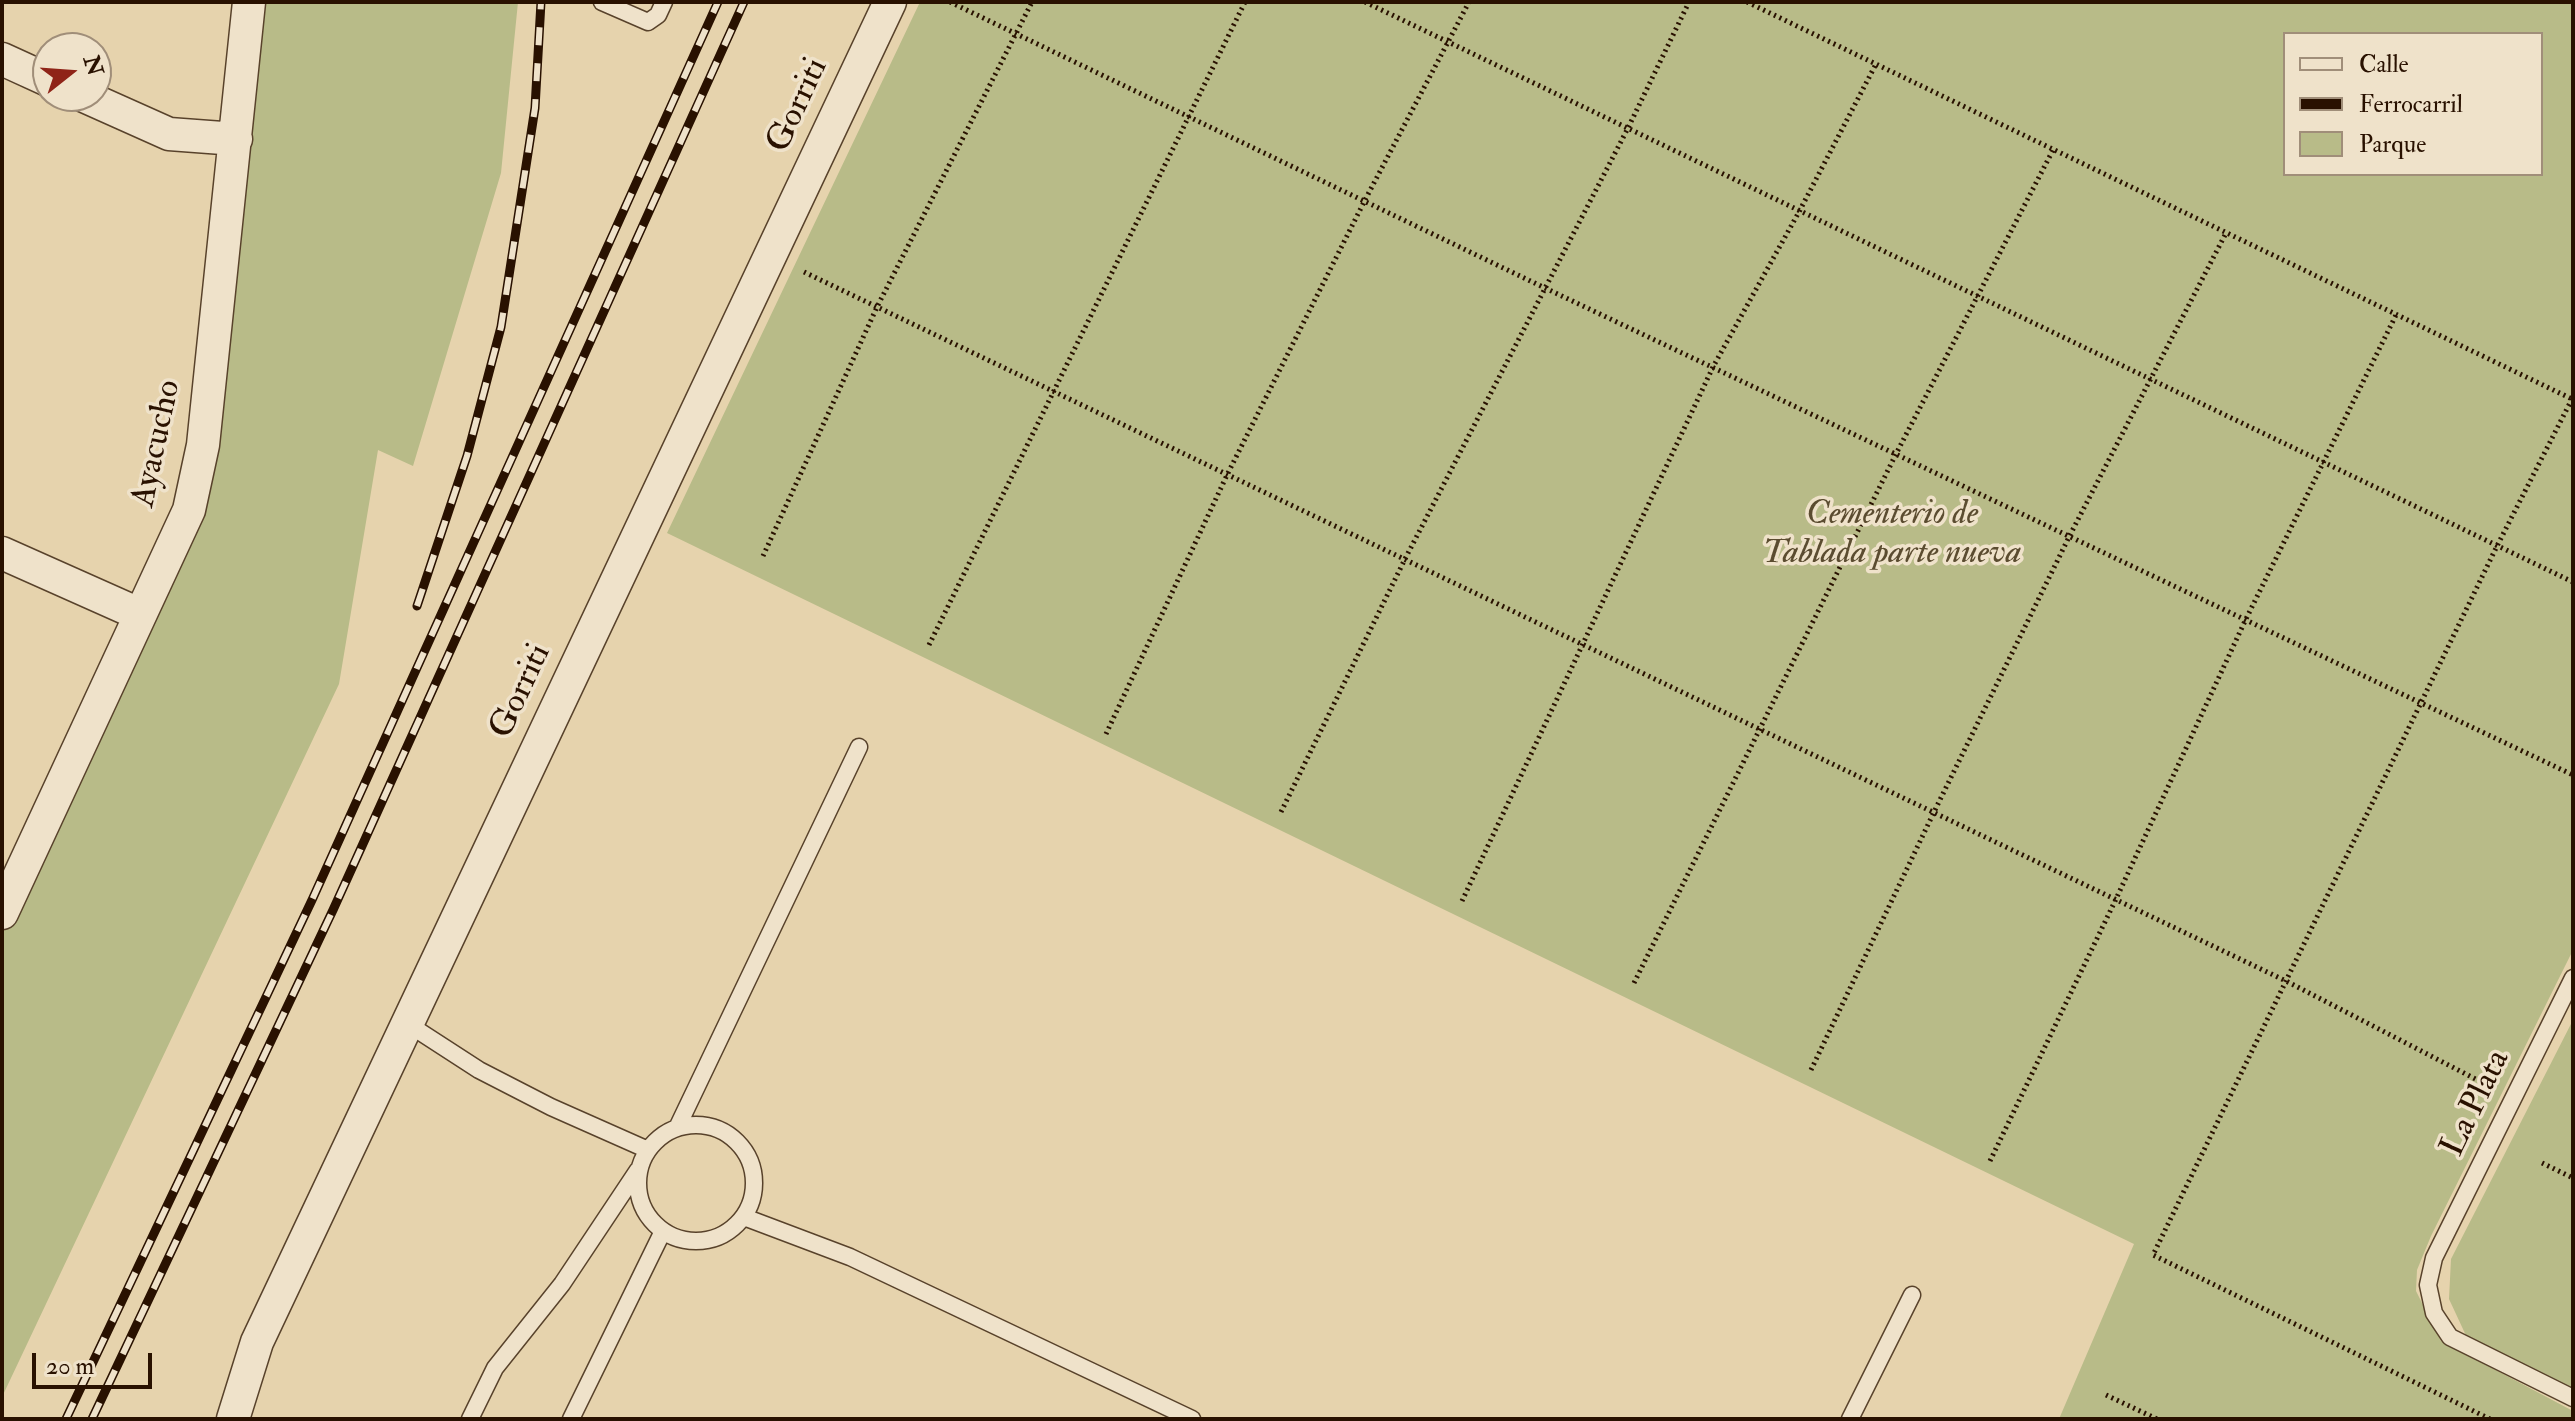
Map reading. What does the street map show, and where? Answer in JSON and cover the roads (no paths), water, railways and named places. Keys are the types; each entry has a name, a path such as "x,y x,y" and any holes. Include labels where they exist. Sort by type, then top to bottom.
{"street":[{"name":"Ayacucho","path":"2,913 189,510 203,445 249,2"},
{"name":"Gorriti","path":"233,1419 257,1342 890,2"},
{"path":"2,59 32,73"},
{"path":"112,109 169,134 236,139"},
{"path":"2,553 139,614"}],"lane":[{"path":"602,2 648,22 658,15 664,2"},
{"path":"677,1128 859,747"},
{"name":"La Plata","path":"2573,978 2434,1258 2428,1285 2434,1313 2450,1337 2573,1398"},
{"path":"408,1024 479,1070 551,1107 648,1150"},
{"path":"470,1419 495,1368 562,1284 641,1166 648,1150 661,1137 677,1128 695,1125 713,1127 730,1136 743,1148 751,1164 754,1182 752,1200 744,1217 731,1230 715,1239 697,1242 679,1239 663,1231 650,1218 641,1202 638,1184 641,1166"},
{"path":"744,1217 850,1257 1192,1419"},
{"path":"571,1419 663,1231"},
{"path":"1850,1419 1912,1295"}],"railway":[{"path":"417,606 467,456 501,327 535,108 541,2"},
{"path":"66,1419 312,900 718,2"},
{"path":"92,1419 333,910 744,2"}],"park label":[{"name":"Cementerio de Tablada parte nueva","path":"1892,536"}]}
